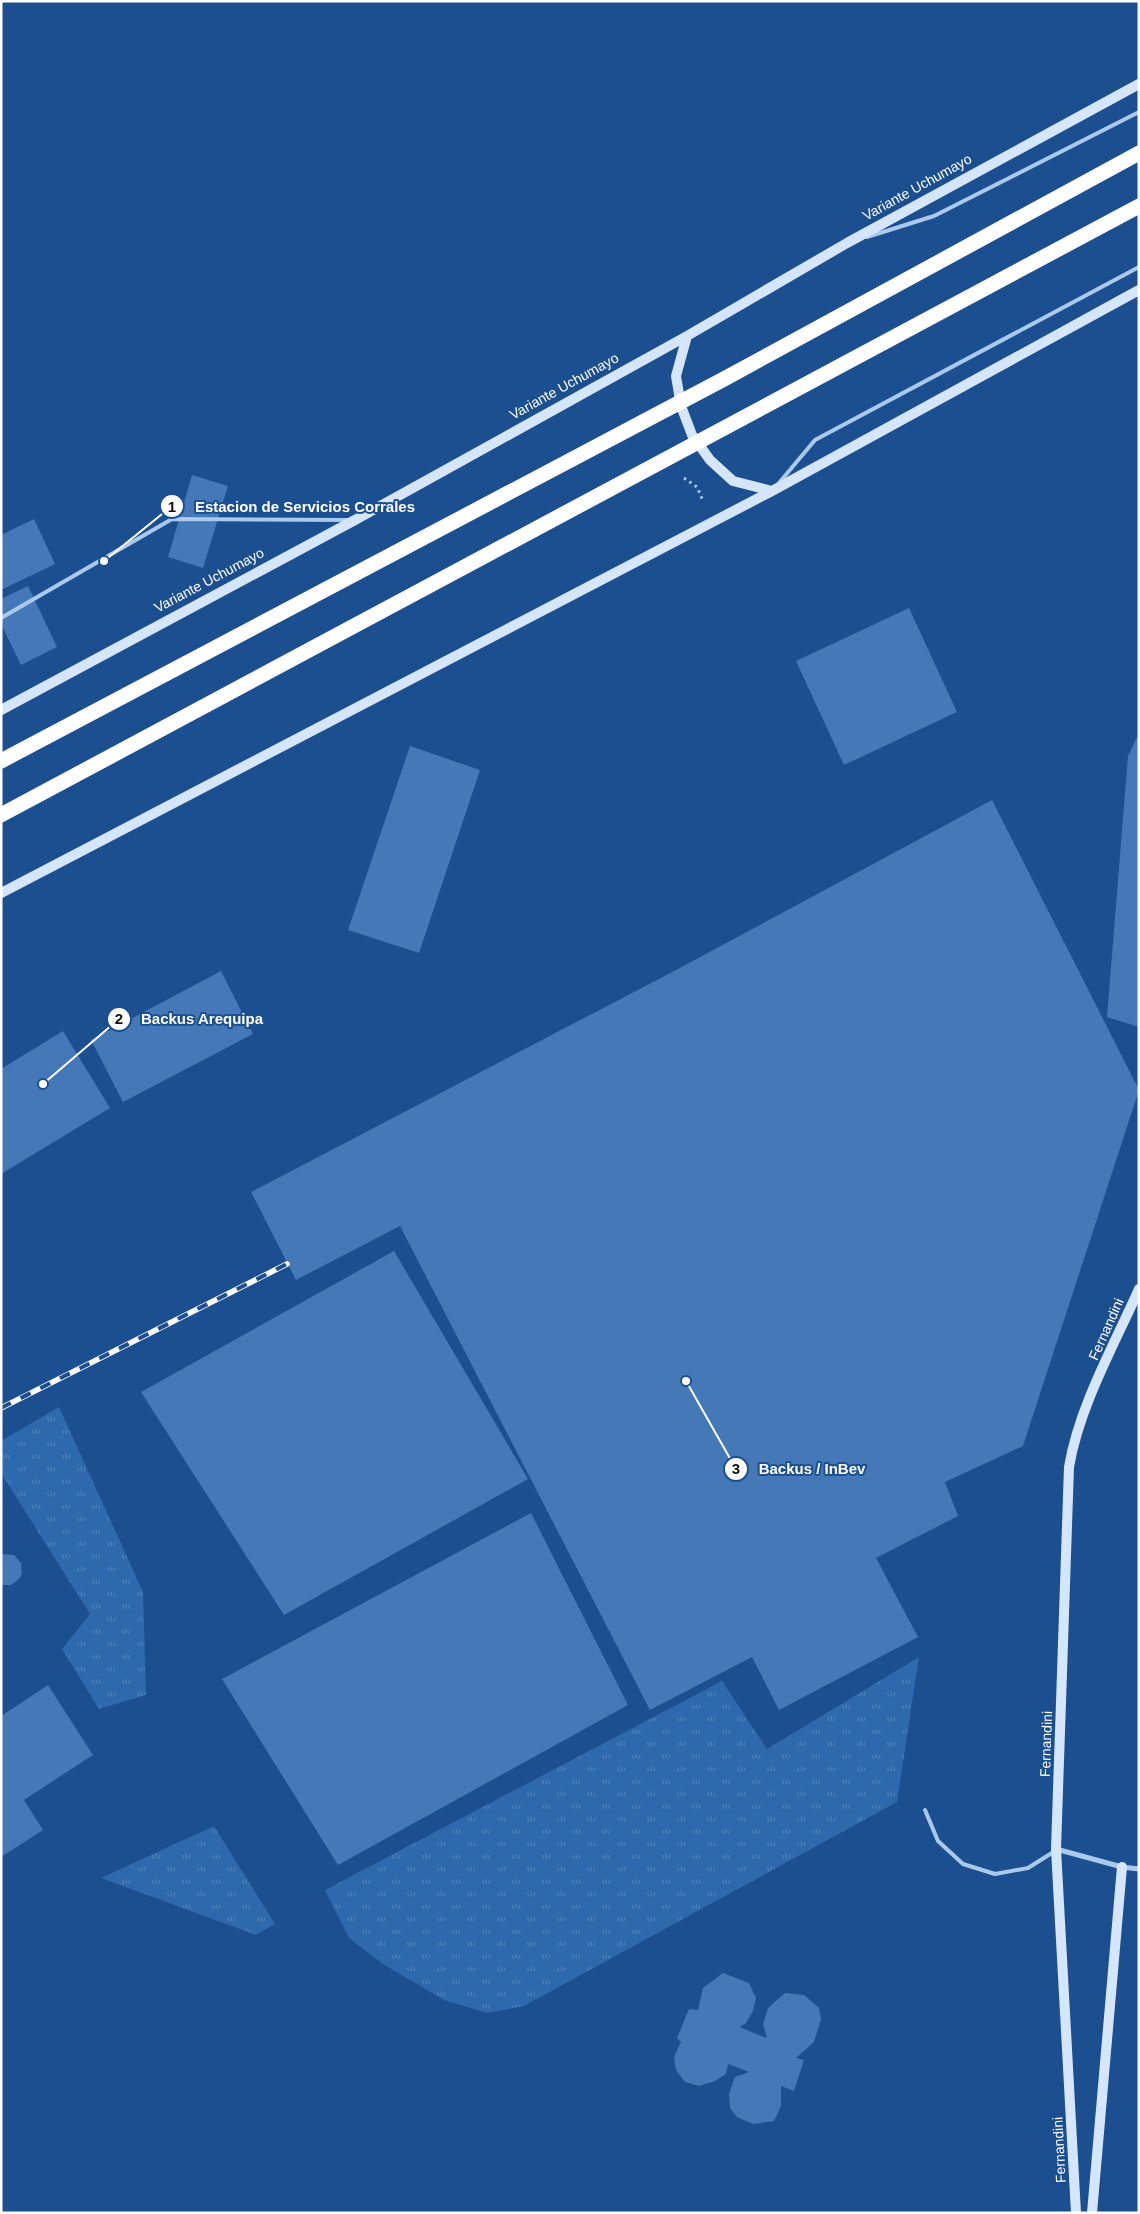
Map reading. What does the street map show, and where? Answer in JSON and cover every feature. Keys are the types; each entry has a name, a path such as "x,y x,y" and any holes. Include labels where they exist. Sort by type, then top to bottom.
{"highway":[{"path":"1,761 724,379 1139,153"},
{"path":"1,815 1139,206"}],"main road":[{"name":"Variante Uchumayo","path":"1,710 355,520 687,336 847,243 1139,84"},
{"path":"1,893 772,491 1139,290"},
{"path":"687,336 676,376 681,406 692,435 710,460 733,481 772,491"},
{"name":"Fernandini","path":"1076,2213 1056,1849 1069,1467 1073,1441 1083,1414 1139,1290"},
{"path":"1092,2213 1122,1867"}],"street":[{"path":"1056,1849 1122,1867 1139,1869"}],"lane":[{"path":"847,243 934,216 1139,112"},
{"path":"772,491 815,440 1139,267"},
{"path":"1,618 172,519 355,520"},
{"path":"925,1810 938,1841 963,1864 995,1874 1028,1868 1056,1849"}],"green space":[{"path":"59,1407 143,1592 146,1695 99,1709 62,1649 90,1614 1,1473 1,1441"},
{"path":"919,1657 897,1802 524,2006 487,2013 444,2000 383,1964 349,1938 325,1890 722,1681 767,1749"},
{"path":"214,1826 275,1924 256,1935 101,1878"}],"building":[{"path":"192,475 228,486 203,568 168,557"},
{"path":"34,519 55,564 1,590 1,535"},
{"path":"28,586 57,647 21,665 1,624 1,599"},
{"path":"909,608 957,712 844,765 796,661"},
{"path":"1139,733 1139,1027 1107,1017 1128,756"},
{"path":"410,746 480,770 419,953 348,930"},
{"path":"992,800 1139,1090 1023,1446 945,1482 958,1516 876,1558 918,1637 779,1710 752,1657 650,1710 400,1226 296,1280 251,1192 676,970"},
{"path":"221,971 253,1034 123,1102 91,1040"},
{"path":"63,1031 110,1108 1,1174 1,1069"},
{"path":"394,1251 528,1479 284,1615 141,1392"},
{"path":"531,1513 628,1705 338,1865 222,1679"},
{"path":"1,1554 14,1555 21,1563 22,1574 11,1585 1,1585"},
{"path":"48,1685 93,1755 24,1800 43,1830 1,1857 1,1716"},
{"path":"723,1973 749,1983 756,1998 753,2011 746,2023 740,2027 761,2036 767,2038 763,2024 768,2008 785,1993 804,1995 819,2008 821,2019 814,2042 796,2058 804,2060 794,2091 781,2086 781,2106 774,2121 753,2124 737,2117 730,2108 729,2094 735,2077 749,2072 728,2064 726,2074 715,2081 699,2086 685,2082 676,2070 674,2057 681,2042 677,2038 689,2009 698,2010 703,1988"}],"railway":[{"path":"1,1408 287,1264"}],"place":[{"name":"Estacion de Servicios Corrales","path":"104,561"},
{"name":"Backus Arequipa","path":"43,1084"},
{"name":"Backus / InBev","path":"686,1381"}]}
